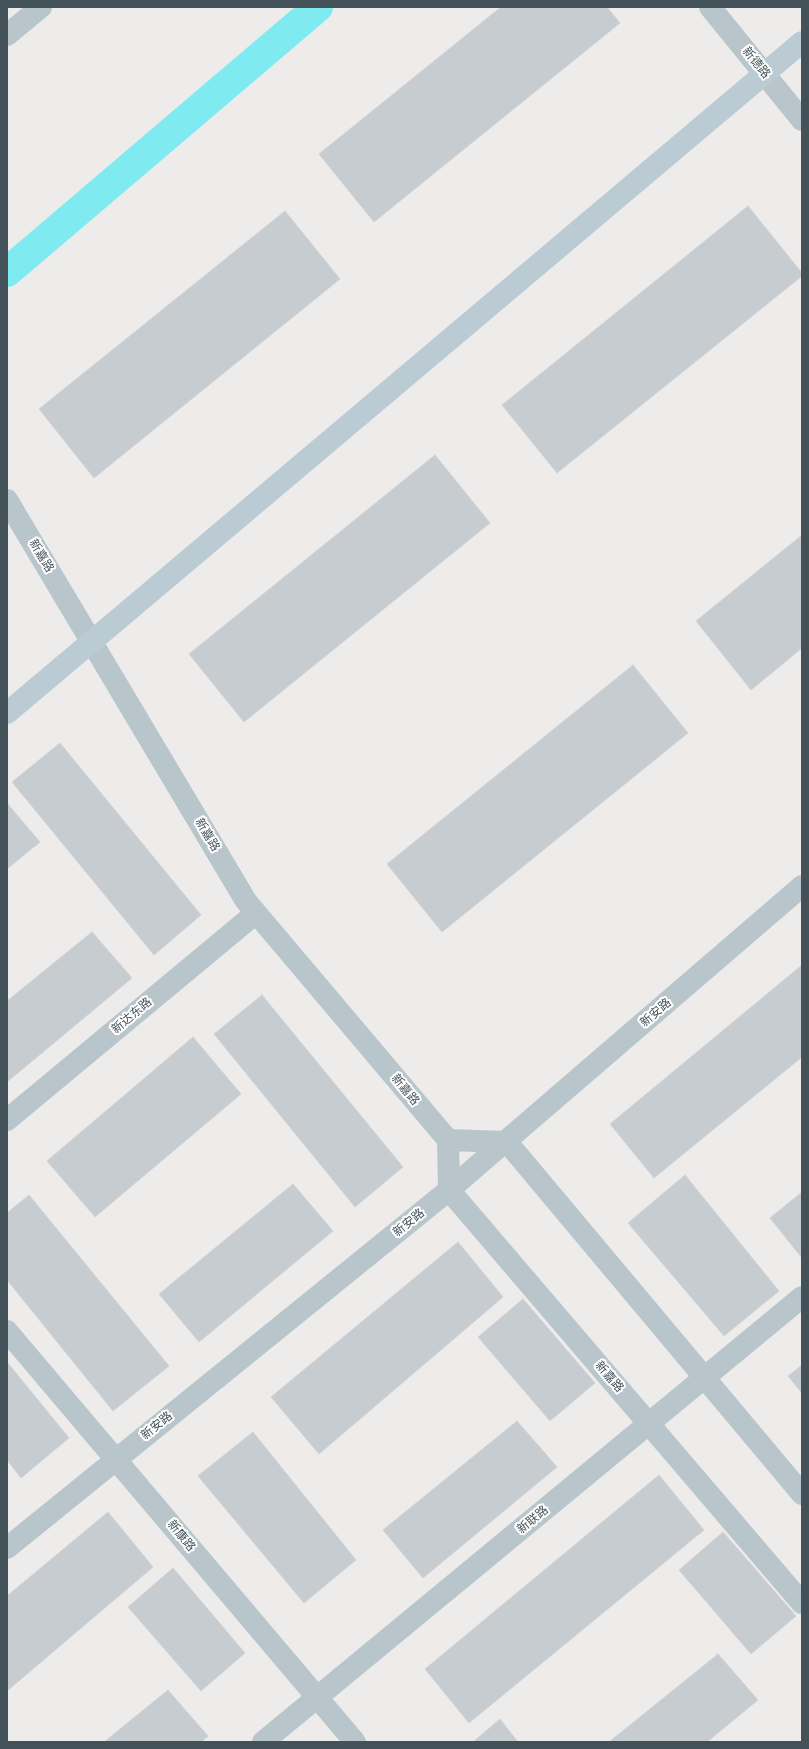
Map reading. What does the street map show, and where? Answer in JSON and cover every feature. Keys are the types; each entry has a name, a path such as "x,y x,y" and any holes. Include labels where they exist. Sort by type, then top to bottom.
{"street":[{"path":"7,35 41,7"},
{"name":"新德路","path":"710,7 802,120"},
{"path":"7,712 802,42"},
{"name":"新嘉路","path":"7,500 246,901 448,1140"},
{"name":"新安路","path":"7,1548 507,1142 802,886"},
{"name":"新达东路","path":"7,1120 256,913"},
{"path":"449,1190 448,1140 507,1142 802,1494"},
{"name":"新嘉路","path":"449,1190 802,1603"},
{"name":"新联路","path":"263,1742 802,1297"},
{"name":"新康路","path":"7,1331 355,1742"}],"building":[{"path":"501,7 607,7 620,23 374,222 319,154"},
{"path":"748,206 802,273 802,276 557,473 502,405"},
{"path":"285,211 340,279 94,478 39,409"},
{"path":"435,455 490,523 244,722 189,654"},
{"path":"802,535 802,648 751,690 696,621"},
{"path":"633,665 688,733 442,932 387,864"},
{"path":"60,743 201,915 154,955 12,782"},
{"path":"7,803 40,842 7,869"},
{"path":"92,932 132,978 7,1082 7,1001"},
{"path":"802,965 802,1057 654,1178 610,1124"},
{"path":"262,995 403,1167 355,1207 214,1034"},
{"path":"193,1037 241,1094 95,1217 47,1161"},
{"path":"685,1175 779,1291 724,1336 628,1223"},
{"path":"293,1184 333,1231 199,1342 159,1294"},
{"path":"802,1192 802,1258 770,1218"},
{"path":"29,1195 169,1366 113,1411 7,1280 7,1213"},
{"path":"458,1242 503,1297 319,1454 271,1397"},
{"path":"523,1299 595,1383 550,1421 478,1337"},
{"path":"7,1362 69,1438 21,1478 7,1460"},
{"path":"802,1365 802,1393 788,1376"},
{"path":"517,1421 557,1467 423,1578 383,1530"},
{"path":"253,1432 356,1560 304,1603 198,1476"},
{"path":"659,1475 704,1530 469,1723 425,1669"},
{"path":"108,1512 153,1567 7,1691 7,1596"},
{"path":"723,1532 796,1616 751,1654 679,1570"},
{"path":"173,1568 245,1653 201,1691 128,1607"},
{"path":"718,1654 758,1700 707,1742 609,1742"},
{"path":"168,1690 208,1736 201,1742 104,1742"},
{"path":"500,1719 518,1742 473,1742"}],"waterway":[{"path":"7,272 318,7"}]}
